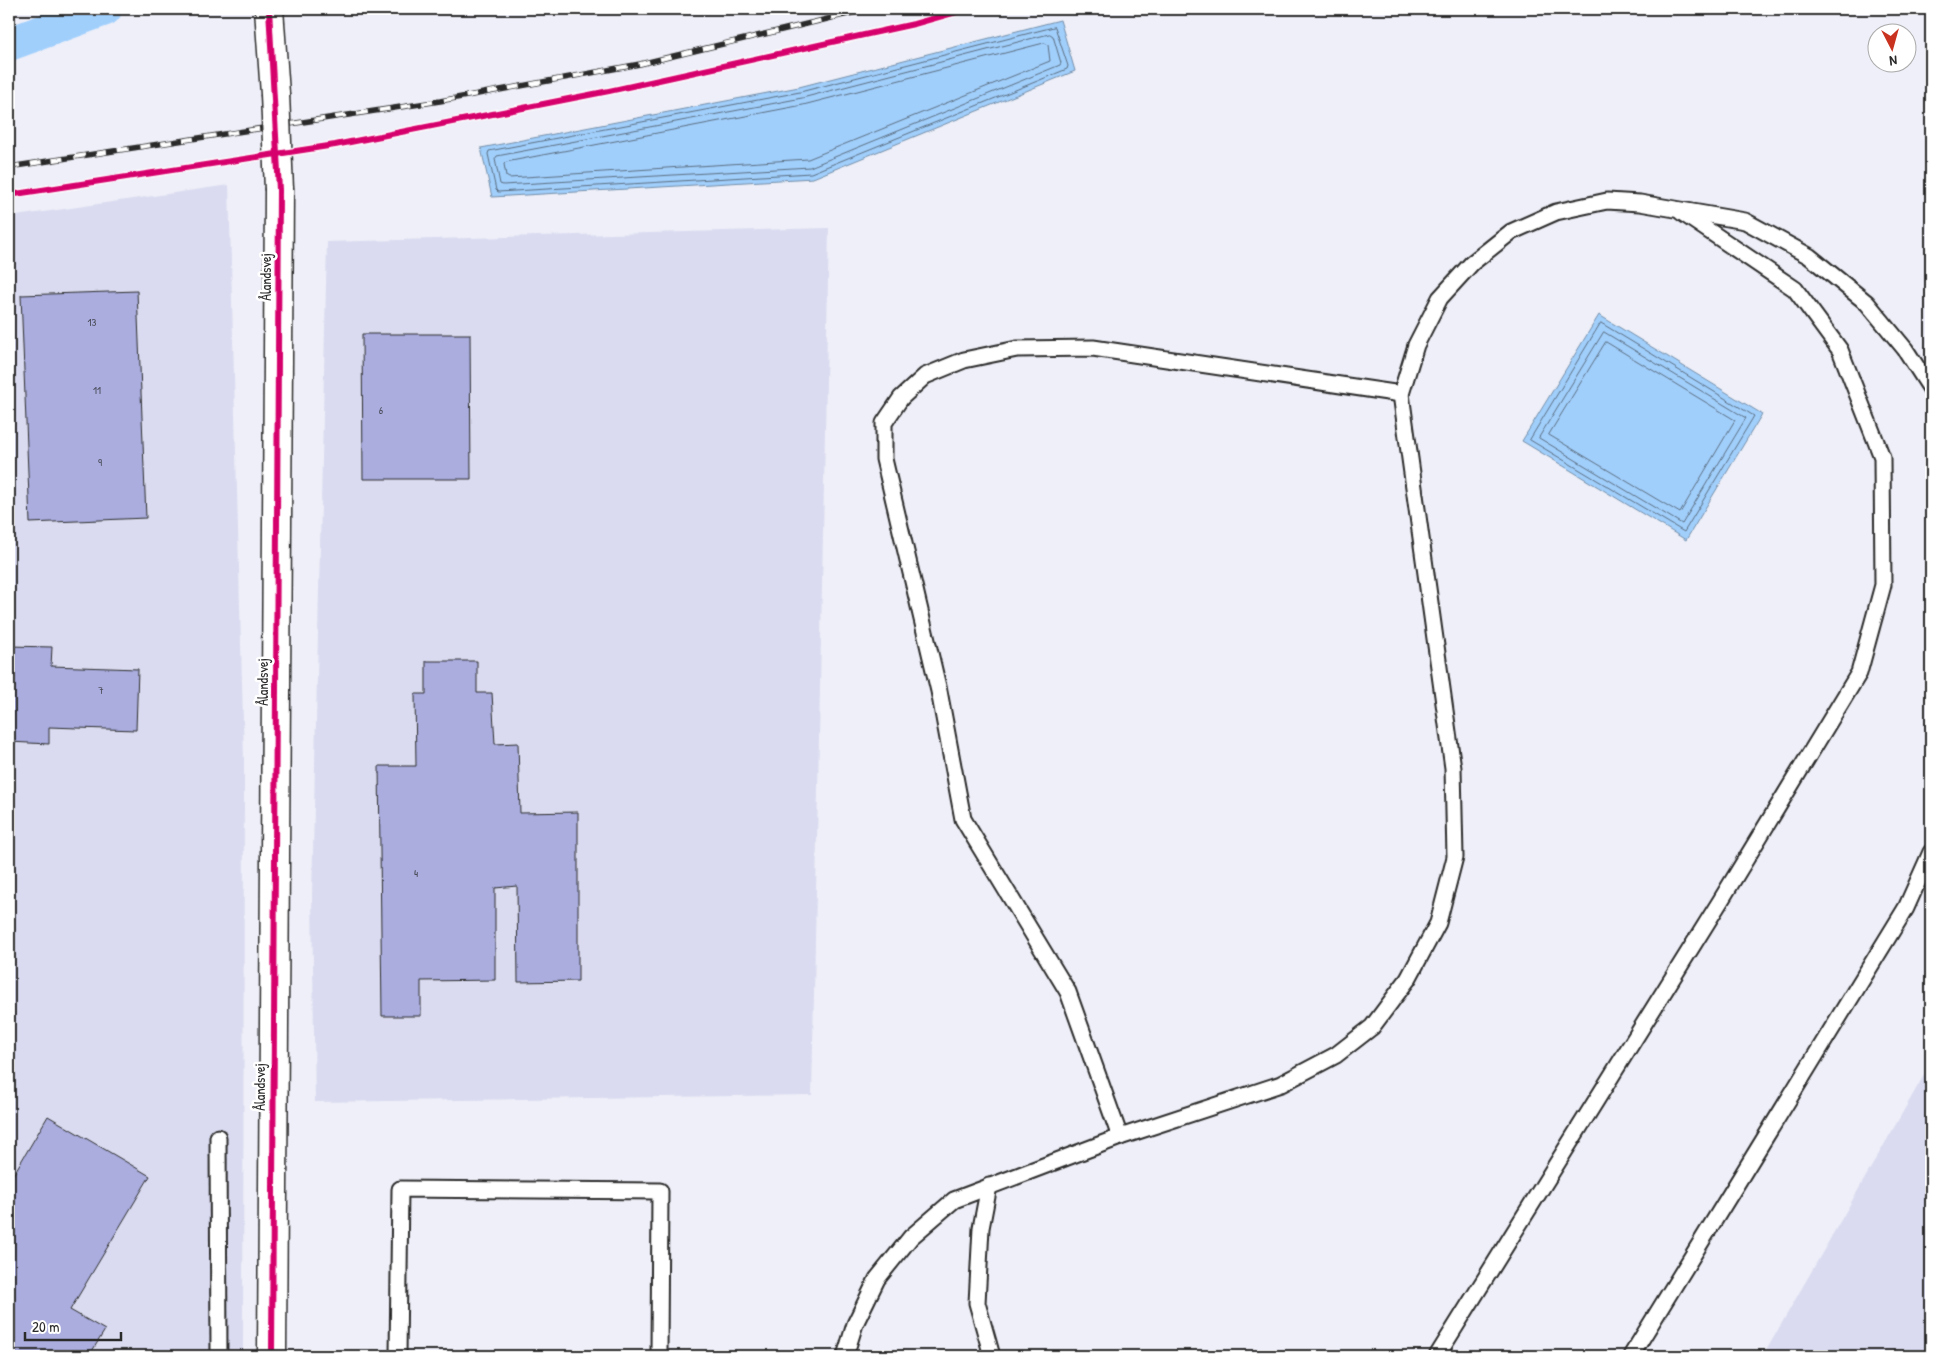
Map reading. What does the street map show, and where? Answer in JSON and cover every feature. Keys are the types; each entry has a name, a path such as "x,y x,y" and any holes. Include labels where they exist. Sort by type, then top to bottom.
{"street":[{"name":"Ålandsvej","path":"269,9 279,190 272,1356"}],"lane":[{"path":"845,1356 855,1324 877,1279 911,1237 954,1200 1120,1137 1281,1084 1336,1054 1372,1027 1408,979 1438,923 1455,857 1453,768 1401,394 1416,345 1440,298 1472,262 1511,232 1556,212 1607,201 1640,202 1745,221 1809,256 1867,303 1905,349 1931,389"},
{"path":"1437,1356 1721,900 1859,673 1883,585 1882,457 1840,350 1794,289 1676,208"},
{"path":"1120,1137 1068,992 963,819 939,692 884,459 884,423 901,398 925,376 964,360 1017,349 1093,348 1401,394"},
{"path":"1631,1356 1906,908 1931,852"},
{"path":"218,1137 219,1356"},
{"path":"989,1186 981,1228 977,1303 992,1356"},
{"path":"398,1356 400,1189 660,1191 659,1356"}],"shaded area":[{"path":"229,185 244,760 243,1356 9,1356 9,217"},
{"path":"829,228 812,1095 315,1102 312,896 327,242"},
{"path":"1931,1063 1931,1356 1763,1356"}],"water":[{"path":"1060,20 1075,71 813,178 492,197 481,148 799,87"},
{"path":"1599,315 1762,414 1686,540 1522,441"}],"building":[{"path":"137,291 146,518 30,523 21,295"},
{"path":"362,334 470,334 471,479 363,479"},
{"path":"9,646 52,647 51,666 138,669 136,730 49,727 49,744 9,742"},
{"path":"426,661 477,661 477,693 492,693 495,744 518,743 520,813 578,812 578,981 518,982 517,886 495,888 495,980 421,981 421,1016 382,1016 379,766 416,766 415,694 426,694"},
{"path":"48,1116 150,1176 70,1310 105,1330 89,1356 9,1356 9,1182"}],"waterway":[{"path":"9,44 105,9"}],"railway":[{"path":"9,167 440,101 640,64 869,9"}],"cycle path":[{"path":"269,9 279,190 272,1356"},
{"path":"9,195 335,145 609,91 914,24 967,9"}]}
